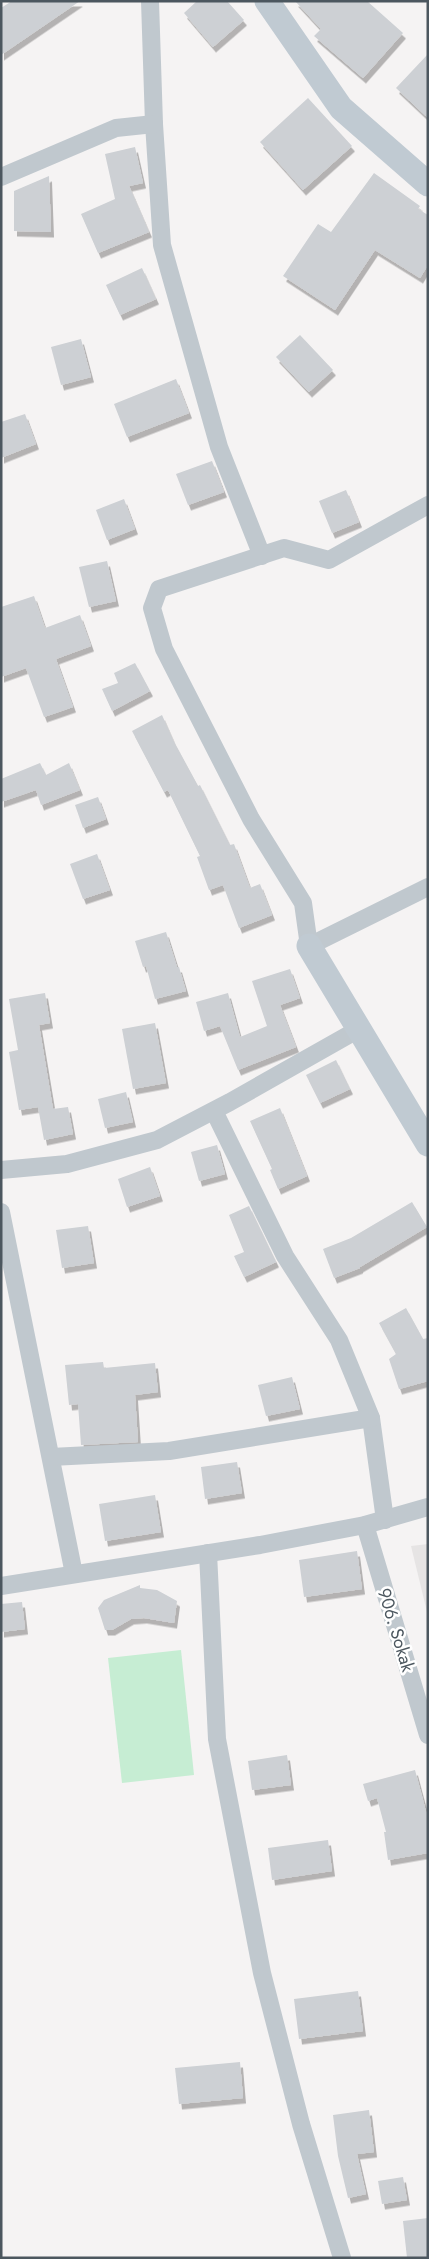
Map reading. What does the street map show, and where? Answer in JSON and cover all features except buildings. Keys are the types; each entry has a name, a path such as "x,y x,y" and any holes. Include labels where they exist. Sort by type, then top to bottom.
{"main road":[{"path":"267,1 341,108 428,184"},
{"path":"309,946 428,1144"}],"street":[{"path":"150,1 154,124 162,245 219,447 262,556"},
{"path":"1,177 116,128 154,124"},
{"path":"428,505 329,560 284,548 159,589 152,608 168,657 251,820 303,903 309,946 428,887"},
{"path":"1,1170 67,1164 157,1140 214,1111 358,1029"},
{"path":"214,1111 285,1256 339,1340 371,1418 385,1520"},
{"path":"1,1212 74,1574"},
{"path":"51,1457 169,1451 371,1418"},
{"path":"1,1586 365,1526 428,1507"},
{"name":"906. Sokak","path":"365,1526 428,1735"},
{"path":"208,1553 217,1739 262,1973 301,2124 342,2258"}],"shaded area":[{"path":"428,1544 428,1616 411,1546"}],"green space":[{"path":"181,1650 194,1775 122,1783 108,1658"}]}
